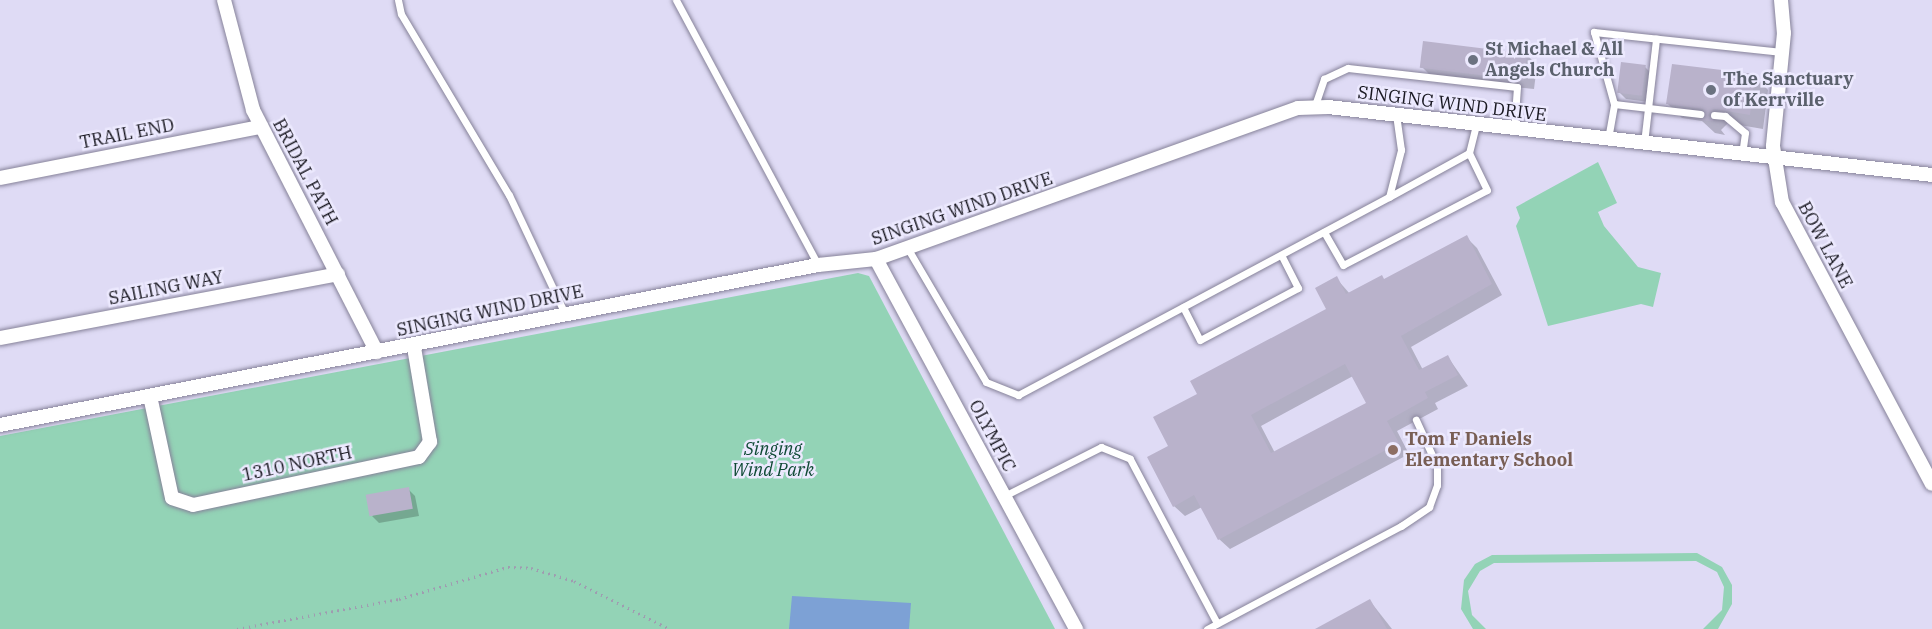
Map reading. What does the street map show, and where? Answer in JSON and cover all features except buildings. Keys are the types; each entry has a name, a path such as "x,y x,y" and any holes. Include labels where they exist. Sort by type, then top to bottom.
{"street":[{"name":"BRIDAL PATH","path":"224,0 253,110 377,352"},
{"name":"BOW LANE","path":"1781,0 1782,52 1773,158 1782,202 1932,484"},
{"name":"SINGING WIND DRIVE","path":"0,425 377,352 414,347 565,314 818,265 876,260 1298,108 1396,116 1932,175"},
{"name":"TRAIL END","path":"0,178 261,126"},
{"name":"OLYMPIC","path":"876,260 1076,629"},
{"name":"SAILING WAY","path":"0,338 338,274"},
{"name":"1310 NORTH","path":"150,396 172,498 193,505 419,457 430,442 414,347"}],"lane":[{"path":"398,0 401,14 509,195 565,314"},
{"path":"676,0 818,265"},
{"path":"1608,139 1614,104 1594,32 1782,52"},
{"path":"1644,143 1656,39"},
{"path":"1314,108 1324,79 1348,68 1517,87 1514,129"},
{"path":"1614,104 1700,114"},
{"path":"1714,115 1725,116 1745,133 1742,154"},
{"path":"1389,197 1401,150 1396,116"},
{"path":"1324,232 1343,266 1487,190 1469,153 1476,125"},
{"path":"908,249 986,382 1018,395 1469,153"},
{"path":"1183,307 1200,340 1299,288 1281,255"},
{"path":"1207,629 1401,526 1429,507 1437,485 1437,466 1416,420"},
{"path":"1004,496 1101,447 1130,459 1217,623"}],"path":[{"path":"237,629 399,599 508,567 531,568 574,581 670,629"}],"green space":[{"path":"1598,162 1617,203 1598,212 1604,226 1638,267 1661,273 1653,307 1641,304 1548,326 1516,226 1520,218 1516,207"},
{"name":"Singing Wind Park","path":"858,273 869,276 1055,629 0,629 0,436"},
{"path":"1697,553 1722,567 1732,585 1732,604 1718,629 1703,629 1722,610 1724,587 1717,572 1696,561 1494,563 1480,571 1468,591 1472,615 1486,629 1473,629 1461,609 1464,580 1475,564 1492,555"}],"water":[{"path":"792,596 911,603 909,629 789,629"}],"place":[{"name":"St Michael & All Angels Church","path":"1473,60"},
{"name":"The Sanctuary of Kerrville","path":"1711,90"},
{"name":"Tom F Daniels Elementary School","path":"1393,450"}]}
